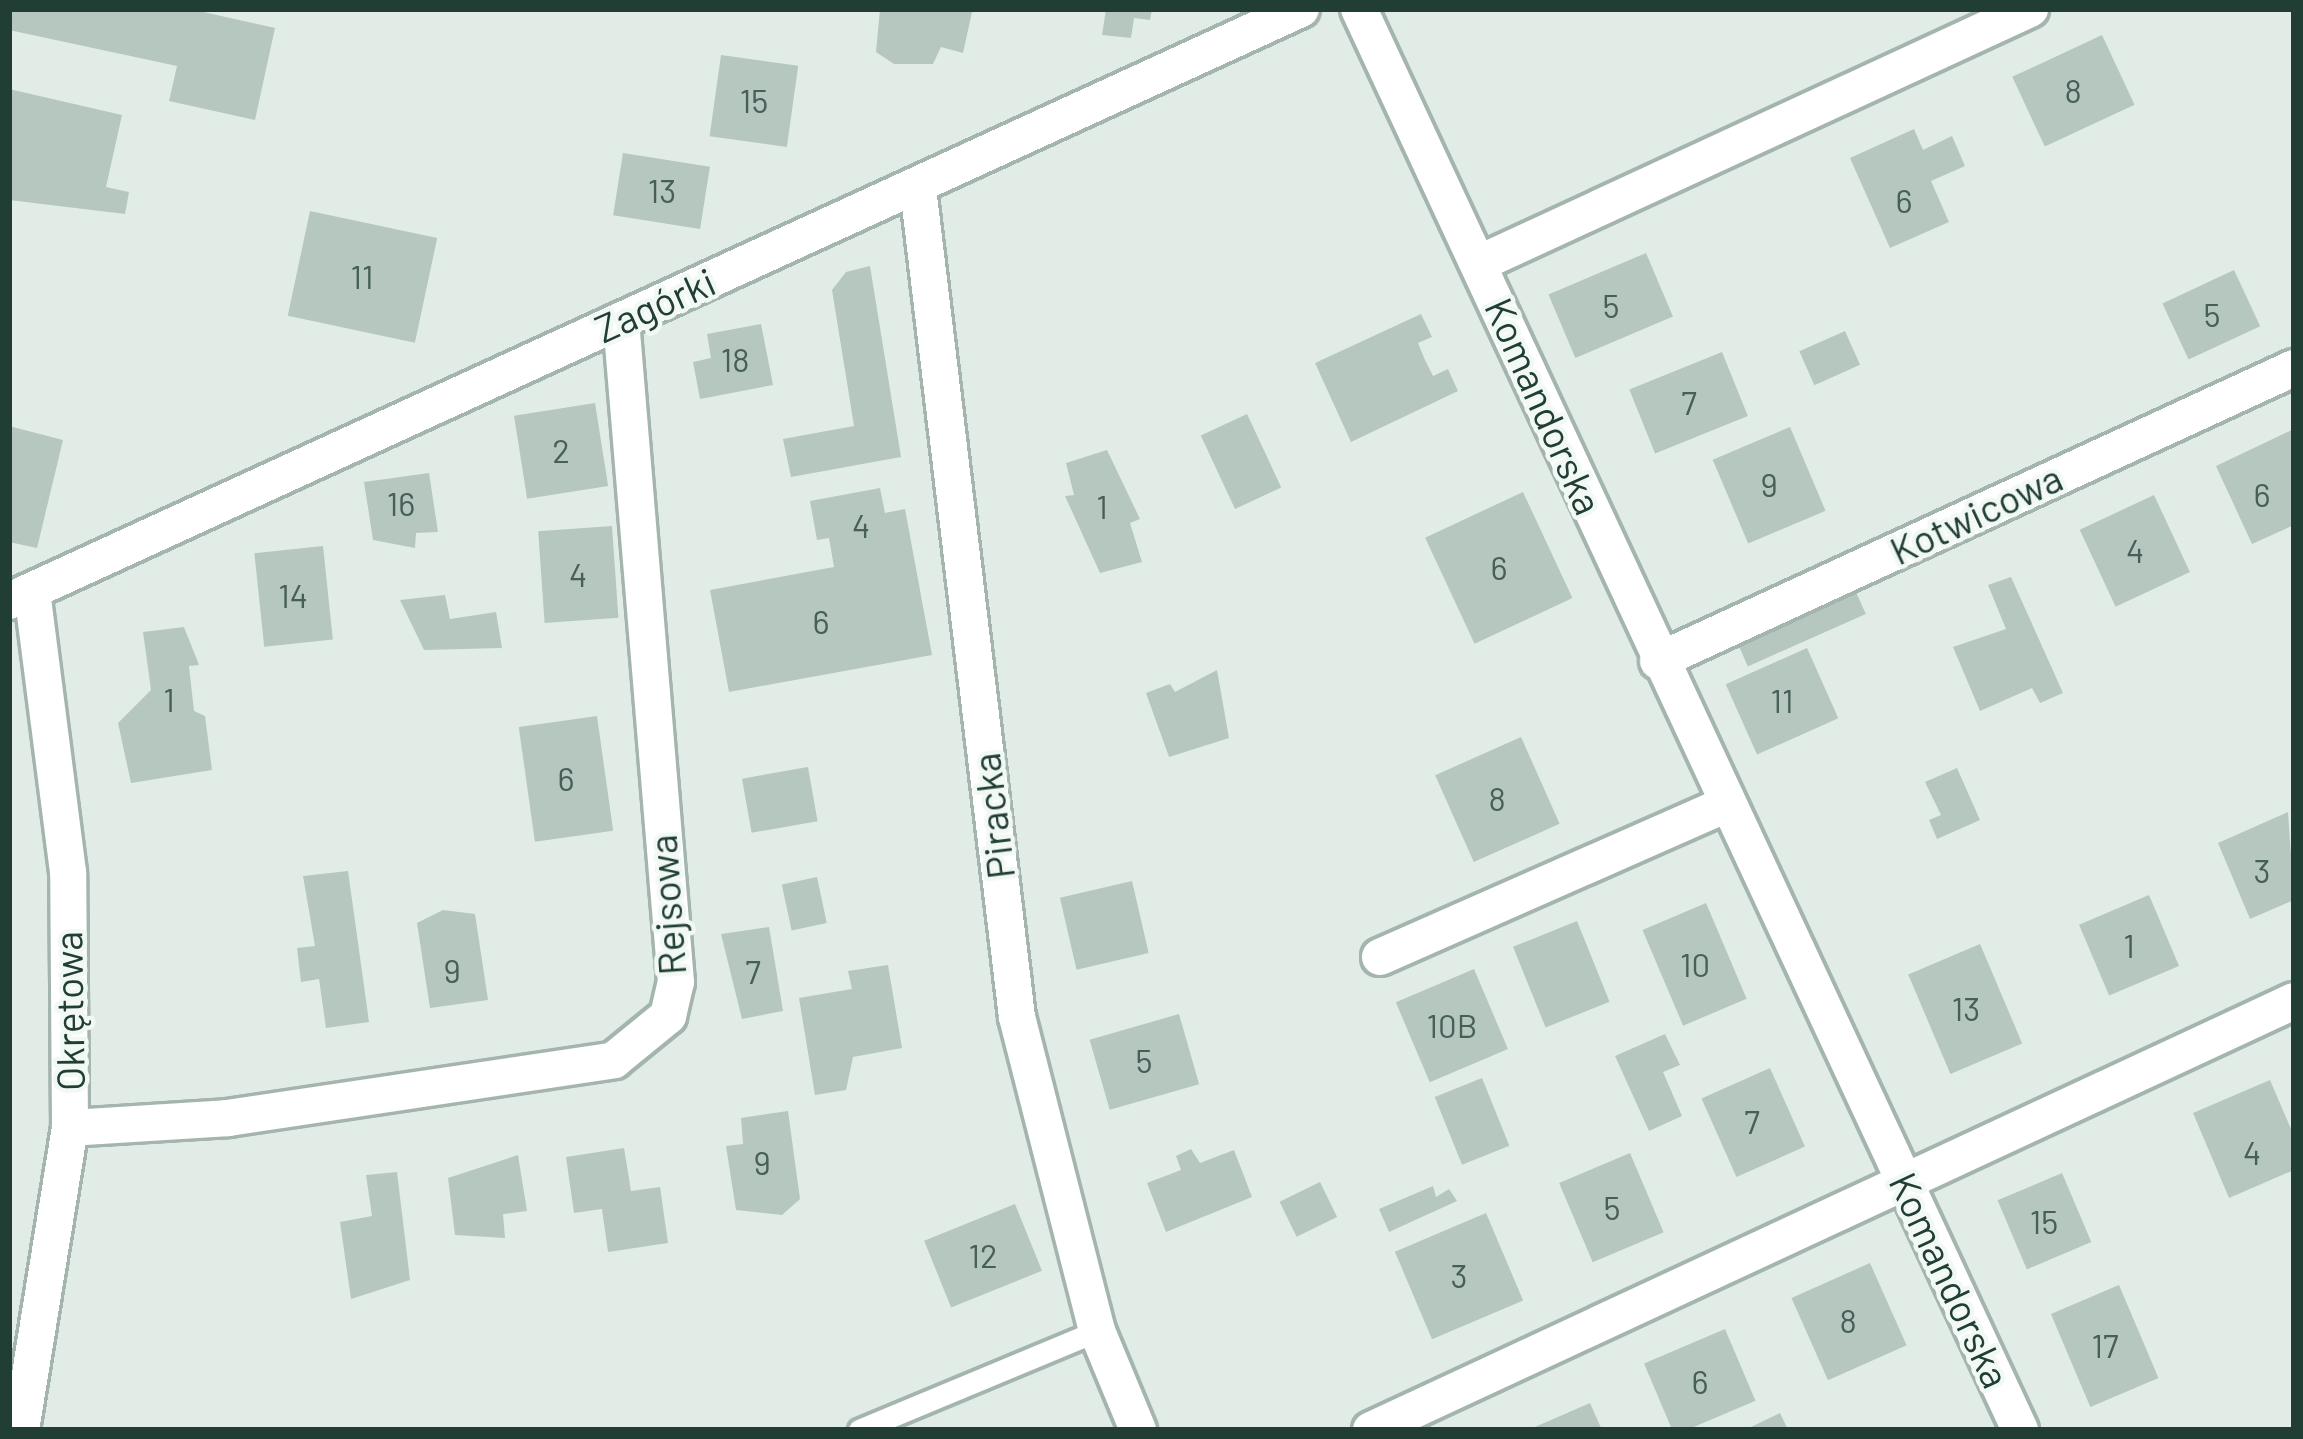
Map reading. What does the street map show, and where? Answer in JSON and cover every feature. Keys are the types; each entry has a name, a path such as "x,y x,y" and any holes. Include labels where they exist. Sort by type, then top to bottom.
{"street":[{"name":"Zagórki","path":"20,596 1301,9"},
{"name":"Komandorska","path":"1360,9 1480,262 1724,806 2020,1430"},
{"path":"1480,262 2030,9"},
{"name":"Piracka","path":"918,188 1017,1017 1097,1331 1138,1430"},
{"name":"Rejsowa","path":"70,1128 228,1118 614,1060 668,1016 676,982 620,320"},
{"name":"Kotwicowa","path":"1658,661 2294,368"},
{"name":"Okrętowa","path":"20,596 68,872 70,1128 21,1430"},
{"path":"1380,957 1724,806"},
{"path":"1371,1430 1902,1178 2294,1001"}],"lane":[{"path":"859,1430 1097,1331"}],"building":[{"path":"9,9 190,9 275,28 255,120 169,101 177,66 9,30"},
{"path":"880,9 972,12 963,53 941,47 933,64 894,64 876,52"},
{"path":"1106,9 1152,9 1150,20 1134,18 1131,38 1102,35"},
{"path":"2102,35 2135,105 2045,147 2012,77"},
{"path":"721,55 798,66 787,147 710,136"},
{"path":"9,89 122,115 106,187 129,192 125,214 9,200"},
{"path":"1914,129 1923,150 1952,136 1965,166 1931,181 1949,222 1890,248 1850,158"},
{"path":"623,153 710,167 700,229 613,215"},
{"path":"310,211 437,238 415,343 288,316"},
{"path":"1646,253 1673,317 1575,358 1548,294"},
{"path":"870,266 901,457 791,477 783,439 854,426 832,290 846,272"},
{"path":"2234,270 2260,326 2189,360 2162,303"},
{"path":"1421,314 1432,337 1418,343 1425,360 1433,376 1448,369 1458,391 1351,442 1315,363"},
{"path":"761,324 773,385 700,399 693,362 711,358 707,334"},
{"path":"1845,331 1860,365 1814,385 1799,351"},
{"path":"1722,352 1748,416 1655,453 1629,389"},
{"path":"595,403 608,486 527,499 514,416"},
{"path":"1247,414 1281,487 1235,509 1201,436"},
{"path":"9,426 63,440 37,548 9,542"},
{"path":"1790,427 1826,511 1748,544 1713,460"},
{"path":"2294,429 2294,525 2252,544 2216,466"},
{"path":"1107,450 1140,519 1130,523 1142,562 1100,573 1065,496 1074,495 1066,463"},
{"path":"429,473 438,532 416,533 415,548 373,540 364,482"},
{"path":"880,488 885,513 905,509 932,655 729,692 710,590 834,567 829,538 817,540 810,501"},
{"path":"1523,492 1572,598 1475,644 1425,538"},
{"path":"2154,495 2190,572 2116,607 2080,530"},
{"path":"612,526 618,618 545,623 538,531"},
{"path":"323,546 333,639 264,647 254,553"},
{"path":"2011,577 2063,693 2040,703 2032,688 1980,711 1953,647 2006,629 1988,585"},
{"path":"1856,592 1866,614 1748,666 1738,644"},
{"path":"445,595 450,619 496,612 502,648 424,650 400,600"},
{"path":"184,627 199,665 189,666 194,711 205,716 212,770 131,783 118,723 151,690 143,632"},
{"path":"1807,648 1838,718 1757,755 1726,684"},
{"path":"1217,670 1229,738 1169,757 1146,693 1170,684 1175,692"},
{"path":"597,716 613,831 535,842 519,727"},
{"path":"1521,737 1560,824 1474,862 1435,775"},
{"path":"808,767 818,821 752,833 742,779"},
{"path":"1957,768 1980,820 1937,839 1929,820 1941,815 1925,782"},
{"path":"2288,812 2294,900 2250,919 2218,843"},
{"path":"348,871 369,1022 326,1028 319,979 301,982 297,948 315,946 303,876"},
{"path":"817,877 827,923 792,930 782,884"},
{"path":"1132,881 1149,953 1077,970 1060,898"},
{"path":"2149,895 2179,966 2109,996 2079,925"},
{"path":"1706,903 1747,999 1683,1026 1642,930"},
{"path":"443,910 475,914 488,1000 430,1008 417,923"},
{"path":"1577,921 1610,1002 1546,1028 1513,947"},
{"path":"769,927 783,1011 742,1019 721,934"},
{"path":"1980,944 2022,1043 1950,1074 1908,974"},
{"path":"888,965 902,1048 853,1057 846,1090 815,1095 799,998 852,989 848,971"},
{"path":"1474,969 1508,1049 1430,1082 1396,1002"},
{"path":"1179,1014 1199,1084 1110,1110 1090,1040"},
{"path":"1665,1034 1680,1065 1663,1072 1682,1116 1649,1131 1615,1056"},
{"path":"1770,1068 1805,1147 1736,1177 1701,1099"},
{"path":"1482,1078 1509,1146 1462,1165 1435,1097"},
{"path":"2270,1080 2294,1136 2294,1170 2229,1198 2193,1113"},
{"path":"788,1111 800,1199 782,1215 736,1210 726,1146 743,1144 741,1118"},
{"path":"624,1148 631,1191 660,1187 668,1243 608,1252 602,1209 574,1213 566,1157"},
{"path":"1191,1149 1200,1163 1234,1150 1252,1197 1166,1232 1147,1183 1181,1170 1176,1156"},
{"path":"1630,1153 1664,1232 1593,1262 1559,1183"},
{"path":"518,1155 527,1211 503,1214 505,1238 455,1235 448,1178"},
{"path":"397,1172 410,1280 351,1299 340,1222 372,1216 366,1175"},
{"path":"2062,1173 2091,1242 2027,1269 1998,1200"},
{"path":"1320,1182 1337,1217 1297,1237 1280,1202"},
{"path":"1433,1186 1436,1197 1449,1189 1457,1201 1389,1232 1379,1209"},
{"path":"1015,1204 1042,1271 951,1307 924,1241"},
{"path":"1486,1213 1523,1300 1432,1339 1395,1252"},
{"path":"1870,1263 1907,1345 1828,1380 1791,1298"},
{"path":"2119,1285 2158,1378 2090,1407 2051,1314"},
{"path":"1725,1329 1755,1401 1687,1430 1672,1430 1644,1363"},
{"path":"1590,1403 1602,1430 1528,1430"},
{"path":"1780,1413 1788,1430 1744,1430 1753,1426"}]}
